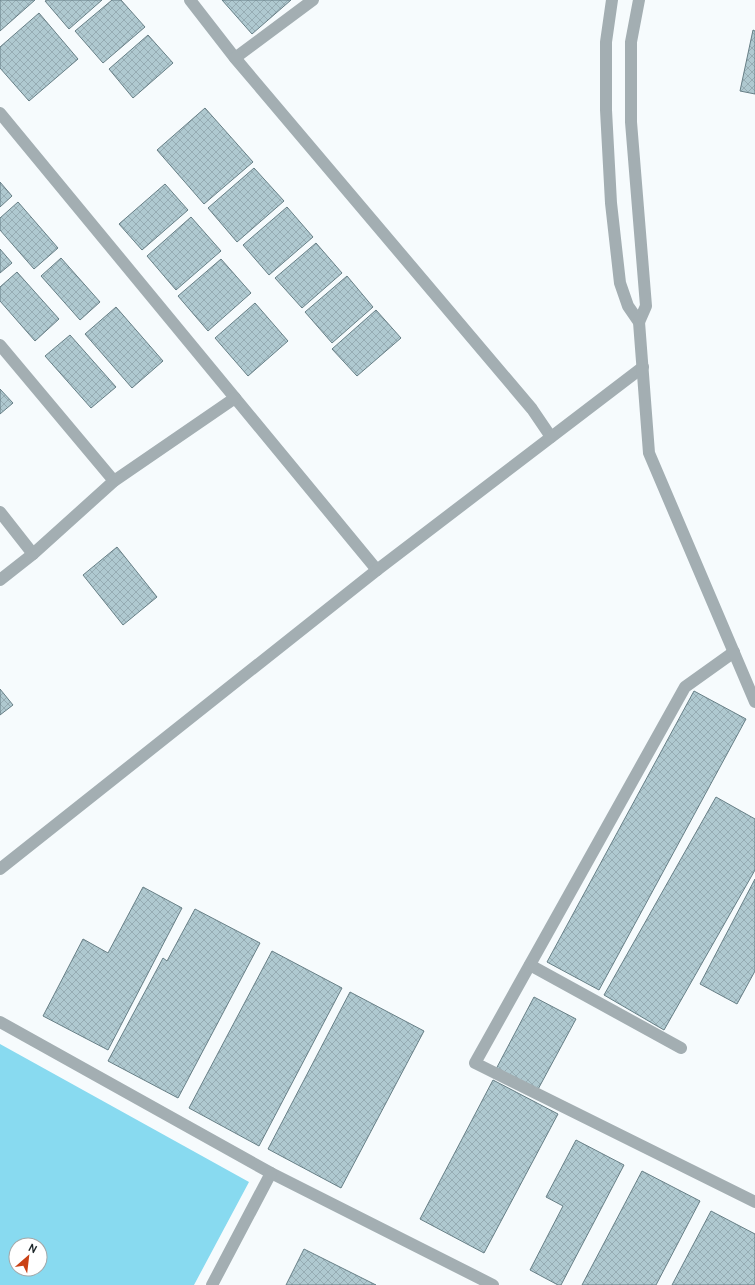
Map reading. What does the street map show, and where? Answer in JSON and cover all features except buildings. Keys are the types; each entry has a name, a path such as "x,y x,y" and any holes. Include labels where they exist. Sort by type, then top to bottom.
{"street":[{"path":"190,0 235,58 532,409 552,436"},
{"path":"235,58 313,0"},
{"path":"612,0 606,42 606,110 611,203 620,283 628,306 639,322"},
{"path":"639,0 631,42 631,114 646,306 639,322 649,453 755,702"},
{"path":"0,113 377,570"},
{"path":"0,345 114,481"},
{"path":"0,869 377,570 643,367"},
{"path":"0,580 33,554 114,481 235,398"},
{"path":"0,512 33,554"},
{"path":"734,652 685,688 475,1063 755,1202"},
{"path":"530,965 681,1048"},
{"path":"0,1022 271,1173 493,1285"},
{"path":"212,1285 271,1173"}],"shaded area":[{"path":"0,1044 249,1182 194,1285 0,1285"}]}
